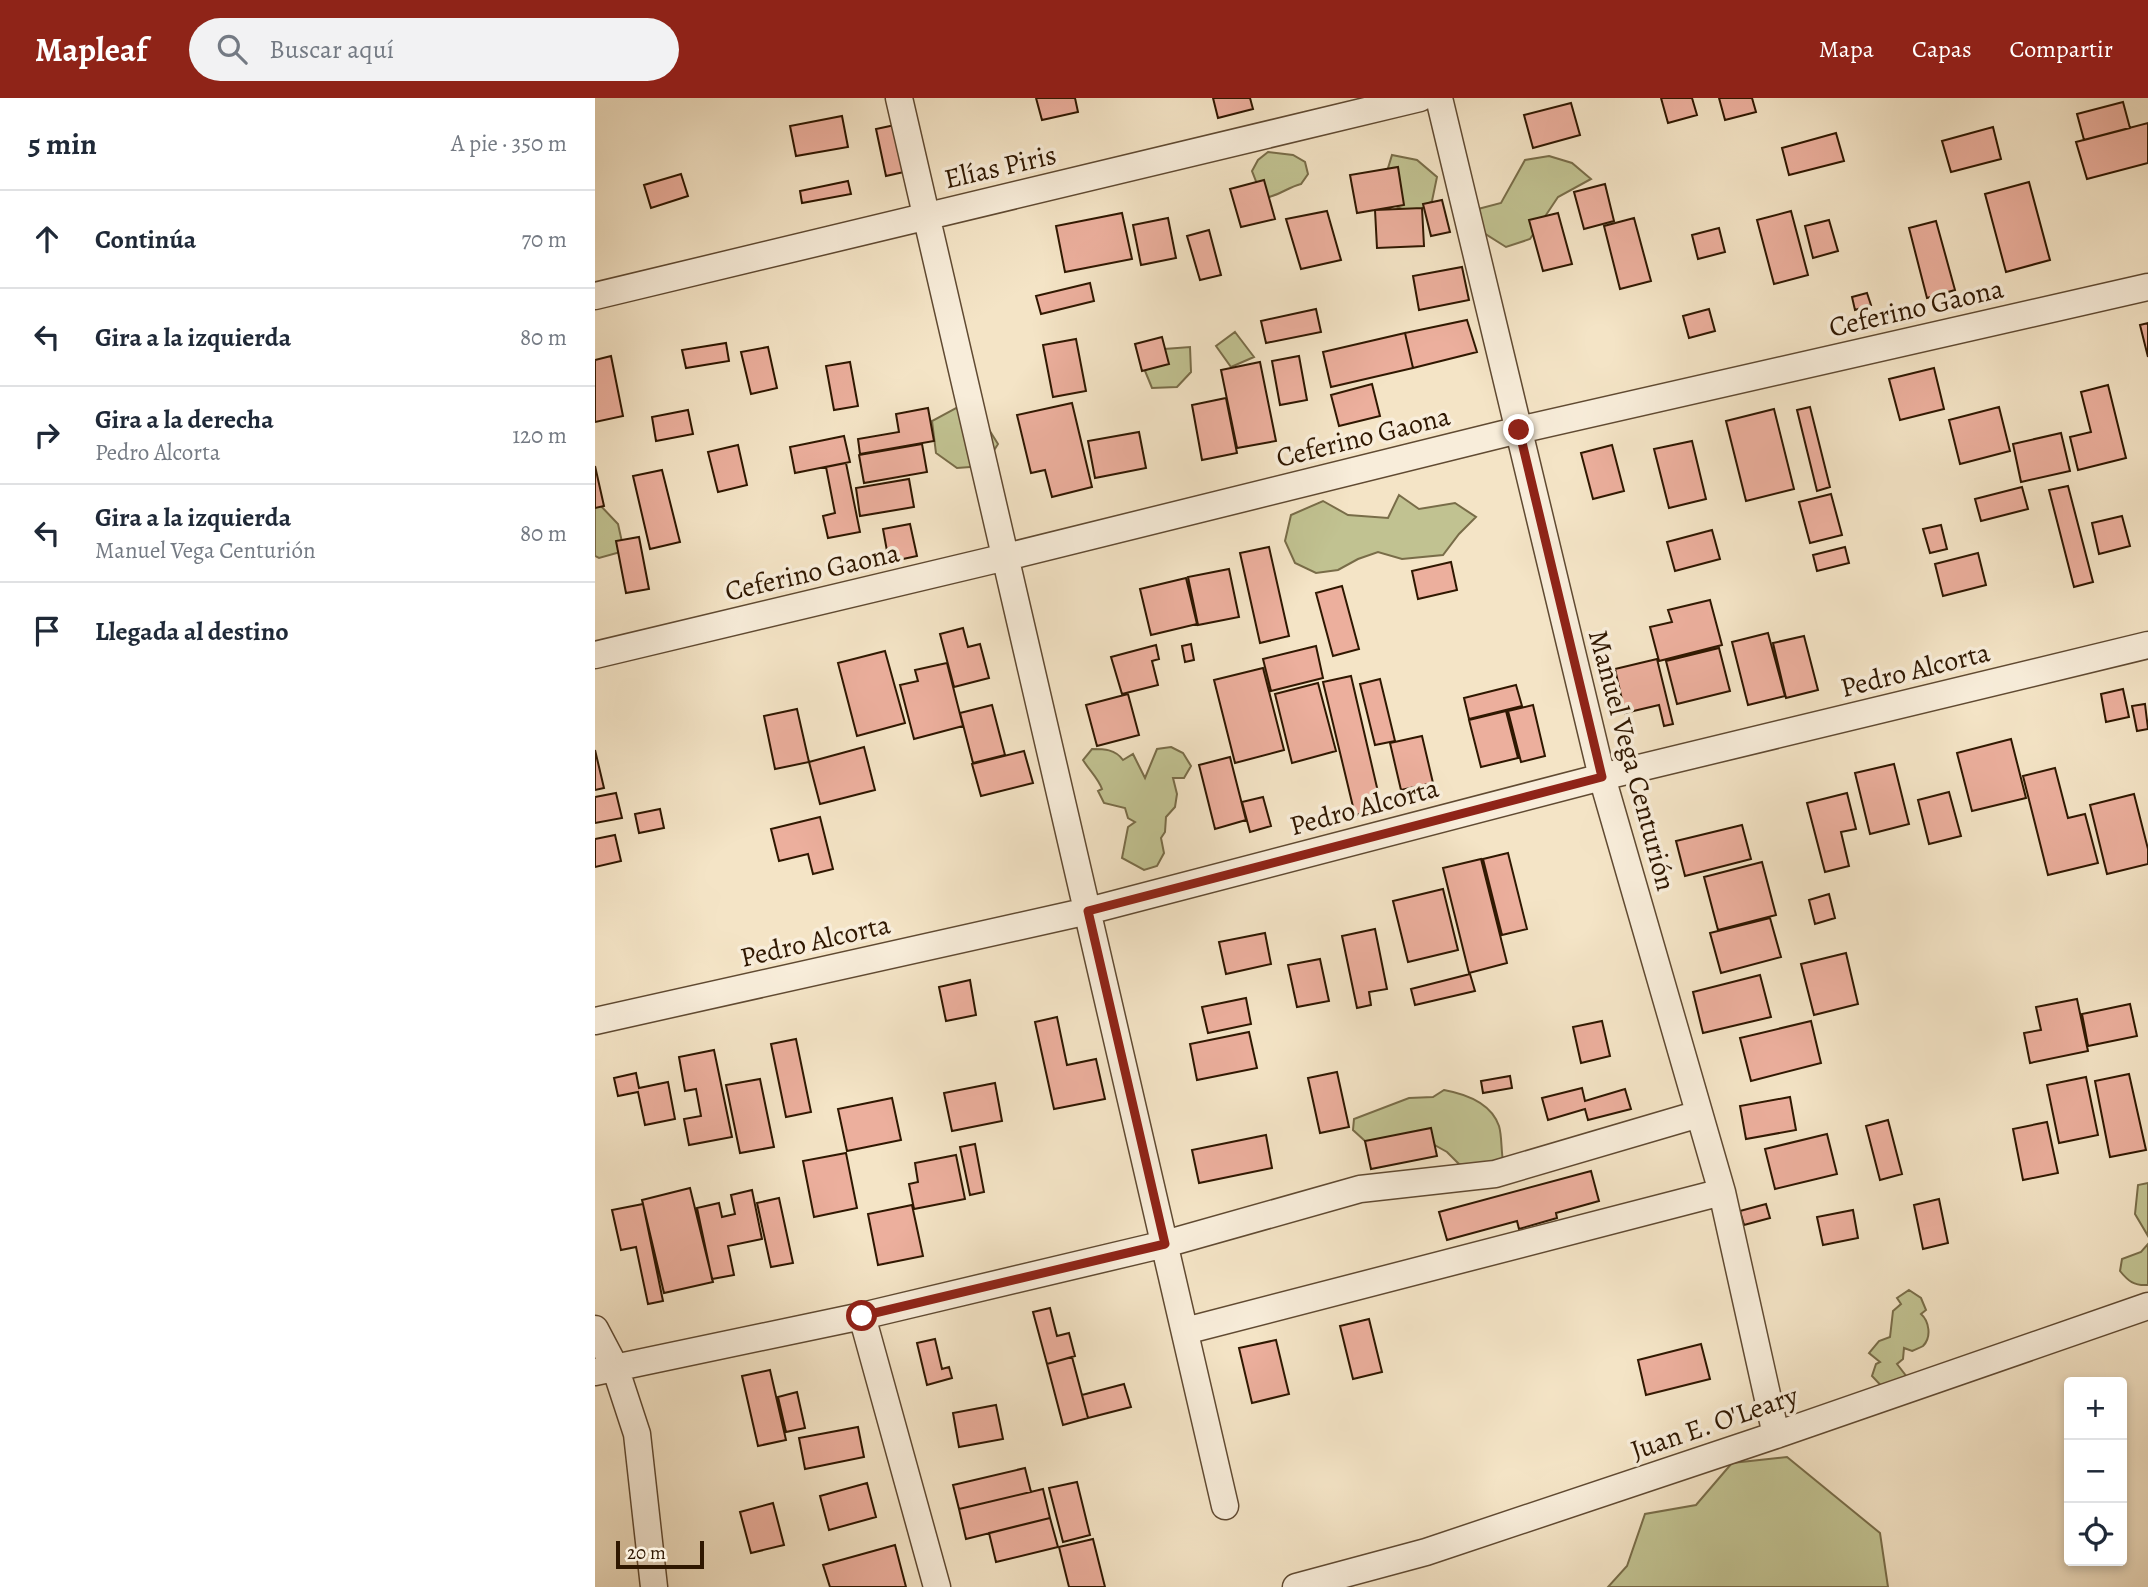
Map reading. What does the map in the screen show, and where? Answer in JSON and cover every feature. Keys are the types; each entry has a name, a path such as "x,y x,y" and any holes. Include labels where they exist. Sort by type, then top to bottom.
{"street":[{"path":"899,98 1225,1506"},
{"name":"Elías Piris","path":"595,296 1420,98"},
{"name":"Manuel Vega Centurión","path":"1439,98 1602,777 1722,1192 1776,1435"},
{"name":"Ceferino Gaona","path":"595,655 1519,430 2148,287"},
{"name":"Pedro Alcorta","path":"595,1021 1088,911 1602,777 2148,645"},
{"path":"605,1370 862,1316 1165,1244 1360,1189 1495,1174 1699,1114"},
{"path":"1185,1331 1722,1192"},
{"name":"Juan E. O'Leary","path":"1296,1587 1426,1552 1776,1435 2148,1306"},
{"path":"862,1316 937,1587"},
{"path":"595,1329 605,1370 637,1434 654,1587"}],"green space":[{"path":"1268,152 1293,155 1305,162 1308,174 1301,184 1269,197 1259,189 1252,171 1258,160"},
{"path":"1392,155 1417,160 1437,177 1432,201 1413,215 1392,204 1385,178"},
{"path":"1549,156 1572,163 1591,179 1558,197 1530,239 1506,247 1484,233 1478,209 1501,203 1525,160"},
{"path":"1235,332 1254,357 1231,367 1216,346"},
{"path":"1190,347 1191,372 1177,387 1152,388 1143,366 1164,349"},
{"path":"956,408 983,420 998,444 984,466 957,468 936,453 932,421"},
{"path":"1399,495 1419,509 1455,503 1476,517 1443,555 1402,559 1378,552 1338,570 1316,573 1295,563 1285,541 1291,515 1323,501 1348,515 1388,518"},
{"path":"599,504 618,524 624,551 599,558 595,556 595,508"},
{"path":"1171,747 1183,753 1191,766 1184,778 1173,778 1177,794 1175,807 1166,817 1165,832 1161,838 1164,853 1157,866 1144,870 1122,858 1128,827 1135,822 1128,818 1125,808 1104,803 1098,791 1102,789 1083,760 1092,749 1113,752 1123,760 1133,754 1145,778 1157,749"},
{"path":"1444,1090 1469,1097 1490,1111 1499,1126 1503,1161 1480,1170 1459,1164 1447,1152 1422,1138 1365,1141 1353,1130 1354,1119 1409,1098 1433,1097"},
{"path":"2148,1183 2148,1236 2135,1214 2138,1185"},
{"path":"2148,1244 2148,1285 2135,1284 2120,1271 2122,1259 2141,1252"},
{"path":"1909,1290 1921,1298 1926,1310 1921,1314 1928,1325 1928,1338 1923,1346 1912,1351 1904,1348 1903,1359 1897,1364 1907,1377 1887,1392 1872,1376 1876,1364 1880,1362 1869,1353 1879,1341 1890,1337 1893,1311 1901,1304 1897,1298"},
{"path":"1787,1457 1880,1533 1888,1587 1608,1587 1627,1566 1645,1514 1696,1505 1732,1463"}],"building":[{"path":"1036,98 1075,98 1078,112 1042,120"},
{"path":"1213,98 1250,98 1253,109 1218,118"},
{"path":"1661,98 1692,98 1697,115 1668,123"},
{"path":"1719,98 1752,98 1756,112 1725,120"},
{"path":"2123,102 2130,128 2084,140 2077,114"},
{"path":"1571,103 1580,135 1533,148 1524,115"},
{"path":"842,116 848,147 796,156 790,126"},
{"path":"2148,123 2148,163 2087,179 2076,142"},
{"path":"895,125 904,172 886,176 876,129"},
{"path":"1993,127 2001,159 1951,172 1942,141"},
{"path":"1836,133 1844,161 1789,175 1782,148"},
{"path":"1398,167 1404,205 1357,213 1350,175"},
{"path":"681,174 688,196 651,208 644,185"},
{"path":"1264,180 1275,219 1241,227 1230,189"},
{"path":"848,181 851,194 802,203 800,191"},
{"path":"2029,182 2050,260 2006,272 1985,194"},
{"path":"1605,184 1614,221 1584,229 1574,192"},
{"path":"1442,200 1450,232 1431,236 1423,204"},
{"path":"1422,208 1424,246 1377,248 1375,210"},
{"path":"1327,211 1341,260 1301,269 1286,219"},
{"path":"1791,211 1808,275 1774,284 1757,220"},
{"path":"1122,213 1132,259 1065,272 1056,226"},
{"path":"1558,213 1572,264 1543,271 1529,220"},
{"path":"1168,218 1176,258 1141,265 1133,225"},
{"path":"1634,218 1651,281 1620,289 1604,226"},
{"path":"1829,220 1838,251 1813,258 1805,226"},
{"path":"1936,221 1955,290 1927,298 1909,228"},
{"path":"1719,228 1725,252 1698,259 1692,235"},
{"path":"1209,230 1221,275 1200,280 1187,236"},
{"path":"1462,267 1469,300 1419,310 1413,276"},
{"path":"1090,283 1094,301 1041,314 1036,296"},
{"path":"1867,293 1871,305 1855,310 1852,297"},
{"path":"1316,309 1321,332 1266,343 1261,321"},
{"path":"1709,309 1715,331 1689,338 1683,316"},
{"path":"1467,320 1477,352 1413,368 1405,333"},
{"path":"2148,323 2148,357 2140,325"},
{"path":"1405,333 1413,368 1331,387 1323,352"},
{"path":"1162,337 1169,364 1142,371 1135,344"},
{"path":"1076,339 1086,391 1053,397 1043,345"},
{"path":"726,343 729,361 686,368 682,350"},
{"path":"768,347 777,388 751,394 741,352"},
{"path":"611,356 623,416 595,422 595,360"},
{"path":"1299,356 1307,400 1280,405 1272,361"},
{"path":"850,362 858,406 834,410 826,366"},
{"path":"1260,362 1276,441 1237,448 1221,370"},
{"path":"1934,368 1944,409 1900,420 1889,379"},
{"path":"1372,384 1380,416 1339,426 1331,395"},
{"path":"2108,385 2126,458 2078,470 2070,437 2091,432 2081,392"},
{"path":"1226,398 1237,453 1202,460 1192,405"},
{"path":"1072,403 1092,487 1052,497 1045,470 1031,473 1017,415"},
{"path":"1810,407 1830,487 1817,491 1797,410"},
{"path":"1999,407 2010,451 1960,464 1949,420"},
{"path":"928,408 934,441 860,454 858,439 899,432 896,414"},
{"path":"1774,409 1794,489 1746,501 1726,421"},
{"path":"688,410 693,434 656,441 652,417"},
{"path":"1139,432 1146,468 1095,478 1088,441"},
{"path":"2061,433 2070,471 2021,482 2013,444"},
{"path":"844,436 850,462 795,473 790,447"},
{"path":"1692,441 1706,499 1669,508 1654,449"},
{"path":"922,444 927,472 864,483 859,455"},
{"path":"738,445 747,485 718,492 708,452"},
{"path":"1612,445 1624,491 1593,499 1581,453"},
{"path":"846,463 860,532 828,538 823,516 835,513 826,467"},
{"path":"595,466 604,506 595,508"},
{"path":"662,470 680,542 650,549 633,476"},
{"path":"909,479 914,507 860,516 856,488"},
{"path":"2068,486 2093,582 2074,587 2049,490"},
{"path":"2022,487 2028,509 1981,521 1975,499"},
{"path":"1831,494 1842,535 1810,543 1799,502"},
{"path":"2122,516 2130,546 2099,554 2092,523"},
{"path":"910,524 917,556 889,562 883,529"},
{"path":"1941,525 1947,549 1930,553 1923,529"},
{"path":"1712,530 1720,559 1675,571 1667,542"},
{"path":"639,537 649,589 626,593 616,541"},
{"path":"1269,547 1289,636 1260,643 1240,553"},
{"path":"1845,547 1849,563 1817,571 1813,555"},
{"path":"1978,553 1986,585 1943,596 1935,564"},
{"path":"1451,562 1457,590 1418,599 1412,571"},
{"path":"1229,569 1239,617 1198,625 1188,577"},
{"path":"1186,578 1197,624 1151,635 1140,589"},
{"path":"1342,586 1359,649 1333,656 1316,593"},
{"path":"1710,600 1722,645 1659,661 1650,627 1672,622 1668,610"},
{"path":"963,628 968,647 980,644 989,678 954,687 940,634"},
{"path":"1768,633 1785,696 1748,705 1732,642"},
{"path":"1804,636 1818,690 1786,698 1773,643"},
{"path":"1191,644 1194,660 1185,662 1182,646"},
{"path":"1156,645 1159,659 1152,661 1158,685 1122,694 1111,657"},
{"path":"1316,646 1323,678 1271,691 1263,659"},
{"path":"1719,648 1730,691 1677,704 1666,661"},
{"path":"885,651 905,723 857,736 838,663"},
{"path":"1657,659 1673,724 1664,726 1659,705 1625,713 1615,669"},
{"path":"947,663 963,726 914,739 900,685 918,681 915,670"},
{"path":"1263,668 1284,750 1235,763 1214,680"},
{"path":"1351,676 1382,809 1355,815 1323,682"},
{"path":"1380,679 1395,741 1375,745 1360,684"},
{"path":"1318,683 1336,751 1292,763 1275,694"},
{"path":"1516,685 1522,706 1469,719 1464,698"},
{"path":"2123,689 2129,717 2106,722 2101,694"},
{"path":"1128,694 1139,735 1097,746 1086,705"},
{"path":"2145,704 2148,729 2137,731 2132,706"},
{"path":"992,705 1005,755 973,763 960,713"},
{"path":"1533,705 1545,756 1521,762 1508,711"},
{"path":"797,709 809,762 775,769 764,716"},
{"path":"1506,711 1518,758 1481,767 1469,720"},
{"path":"1422,736 1433,783 1401,790 1390,743"},
{"path":"2011,739 2026,798 1972,811 1957,753"},
{"path":"864,747 875,790 820,804 809,762"},
{"path":"595,750 604,788 595,790"},
{"path":"1024,751 1033,783 981,796 972,764"},
{"path":"1230,757 1246,820 1215,829 1199,765"},
{"path":"1894,764 1909,824 1870,834 1855,773"},
{"path":"2055,768 2068,818 2085,814 2098,863 2048,875 2023,776"},
{"path":"1949,792 1961,836 1929,844 1918,800"},
{"path":"616,793 622,818 595,823 595,797"},
{"path":"1847,793 1856,829 1841,832 1849,866 1825,872 1807,803"},
{"path":"2134,794 2148,849 2148,864 2107,874 2090,805"},
{"path":"1263,797 1271,826 1250,832 1242,802"},
{"path":"660,809 664,828 639,833 635,814"},
{"path":"820,817 833,869 813,874 808,854 779,861 771,829"},
{"path":"1742,825 1751,859 1685,876 1676,841"},
{"path":"615,835 621,861 595,867 595,839"},
{"path":"1508,853 1527,929 1502,935 1483,859"},
{"path":"1481,859 1507,963 1469,973 1443,868"},
{"path":"1762,862 1776,915 1718,930 1704,877"},
{"path":"1443,889 1458,950 1408,962 1393,901"},
{"path":"1829,894 1835,918 1815,924 1809,900"},
{"path":"1770,918 1781,957 1721,973 1710,933"},
{"path":"1375,929 1387,989 1369,992 1371,1005 1357,1008 1342,936"},
{"path":"1265,933 1271,964 1226,974 1219,942"},
{"path":"1846,953 1858,1004 1814,1015 1801,964"},
{"path":"1320,959 1329,1001 1297,1007 1288,965"},
{"path":"1470,974 1475,991 1415,1005 1411,989"},
{"path":"1760,975 1771,1017 1703,1033 1693,992"},
{"path":"970,980 976,1015 946,1021 939,987"},
{"path":"1246,998 1251,1024 1208,1033 1202,1007"},
{"path":"2077,999 2088,1051 2030,1063 2024,1033 2041,1030 2036,1007"},
{"path":"2130,1004 2137,1036 2088,1046 2082,1014"},
{"path":"1057,1017 1067,1065 1096,1059 1105,1099 1054,1109 1035,1022"},
{"path":"1602,1021 1610,1056 1581,1063 1573,1027"},
{"path":"1811,1021 1821,1063 1751,1081 1740,1038"},
{"path":"1249,1032 1257,1068 1197,1080 1190,1044"},
{"path":"796,1039 811,1112 786,1117 771,1044"},
{"path":"714,1050 732,1137 689,1145 684,1119 701,1116 696,1089 685,1091 679,1057"},
{"path":"1337,1072 1349,1127 1320,1133 1308,1078"},
{"path":"636,1073 639,1088 668,1082 675,1119 645,1125 638,1092 618,1096 614,1078"},
{"path":"2129,1074 2146,1150 2110,1157 2095,1081"},
{"path":"1510,1076 1512,1088 1483,1093 1481,1081"},
{"path":"2086,1077 2098,1135 2059,1143 2047,1085"},
{"path":"760,1079 774,1147 740,1153 726,1085"},
{"path":"995,1083 1002,1121 952,1131 944,1093"},
{"path":"1582,1088 1585,1101 1625,1089 1631,1109 1588,1120 1585,1109 1548,1120 1542,1098"},
{"path":"1790,1097 1796,1130 1746,1139 1740,1106"},
{"path":"892,1098 901,1140 847,1151 838,1109"},
{"path":"1888,1120 1902,1174 1880,1180 1866,1126"},
{"path":"2047,1122 2058,1173 2023,1180 2013,1129"},
{"path":"1431,1128 1437,1156 1371,1169 1365,1141"},
{"path":"1827,1134 1837,1174 1775,1189 1765,1149"},
{"path":"1266,1135 1272,1168 1199,1183 1192,1150"},
{"path":"975,1144 984,1192 970,1195 960,1147"},
{"path":"846,1153 857,1208 814,1217 803,1161"},
{"path":"956,1155 965,1199 914,1209 909,1184 918,1182 915,1163"},
{"path":"1591,1171 1599,1201 1556,1213 1557,1218 1519,1229 1517,1221 1447,1240 1439,1212"},
{"path":"690,1188 713,1282 664,1293 642,1200"},
{"path":"752,1190 762,1239 728,1246 734,1275 712,1279 697,1208 719,1203 722,1217 735,1214 731,1195"},
{"path":"779,1198 793,1263 771,1267 757,1203"},
{"path":"1939,1199 1948,1243 1923,1249 1914,1205"},
{"path":"643,1204 663,1301 648,1304 636,1247 621,1250 612,1210"},
{"path":"1766,1204 1770,1218 1744,1225 1740,1211"},
{"path":"912,1205 923,1256 878,1265 868,1214"},
{"path":"1853,1210 1858,1238 1823,1245 1817,1217"},
{"path":"1050,1308 1057,1336 1069,1333 1075,1356 1047,1364 1033,1312"},
{"path":"1369,1319 1382,1372 1353,1379 1340,1326"},
{"path":"935,1339 942,1369 949,1367 952,1378 927,1385 917,1343"},
{"path":"1276,1340 1289,1394 1252,1403 1239,1348"},
{"path":"1701,1344 1710,1379 1646,1395 1638,1360"},
{"path":"1072,1357 1088,1418 1063,1425 1047,1364"},
{"path":"770,1370 786,1440 758,1446 742,1376"},
{"path":"1124,1384 1131,1407 1088,1418 1082,1395"},
{"path":"797,1392 805,1428 786,1432 778,1397"},
{"path":"996,1405 1003,1439 959,1447 953,1413"},
{"path":"858,1427 864,1457 805,1469 799,1438"},
{"path":"1025,1468 1031,1492 959,1509 953,1485"},
{"path":"1077,1482 1090,1535 1063,1542 1049,1488"},
{"path":"867,1483 876,1517 829,1530 820,1496"},
{"path":"1043,1489 1050,1518 966,1539 959,1509"},
{"path":"773,1503 784,1545 751,1553 740,1512"},
{"path":"1050,1518 1058,1547 996,1562 989,1533"},
{"path":"1093,1539 1105,1587 1069,1587 1059,1547"},
{"path":"895,1545 906,1587 830,1587 823,1565"}],"route":[{"path":"862,1316 1165,1244 1088,911 1602,777 1519,430"}]}
